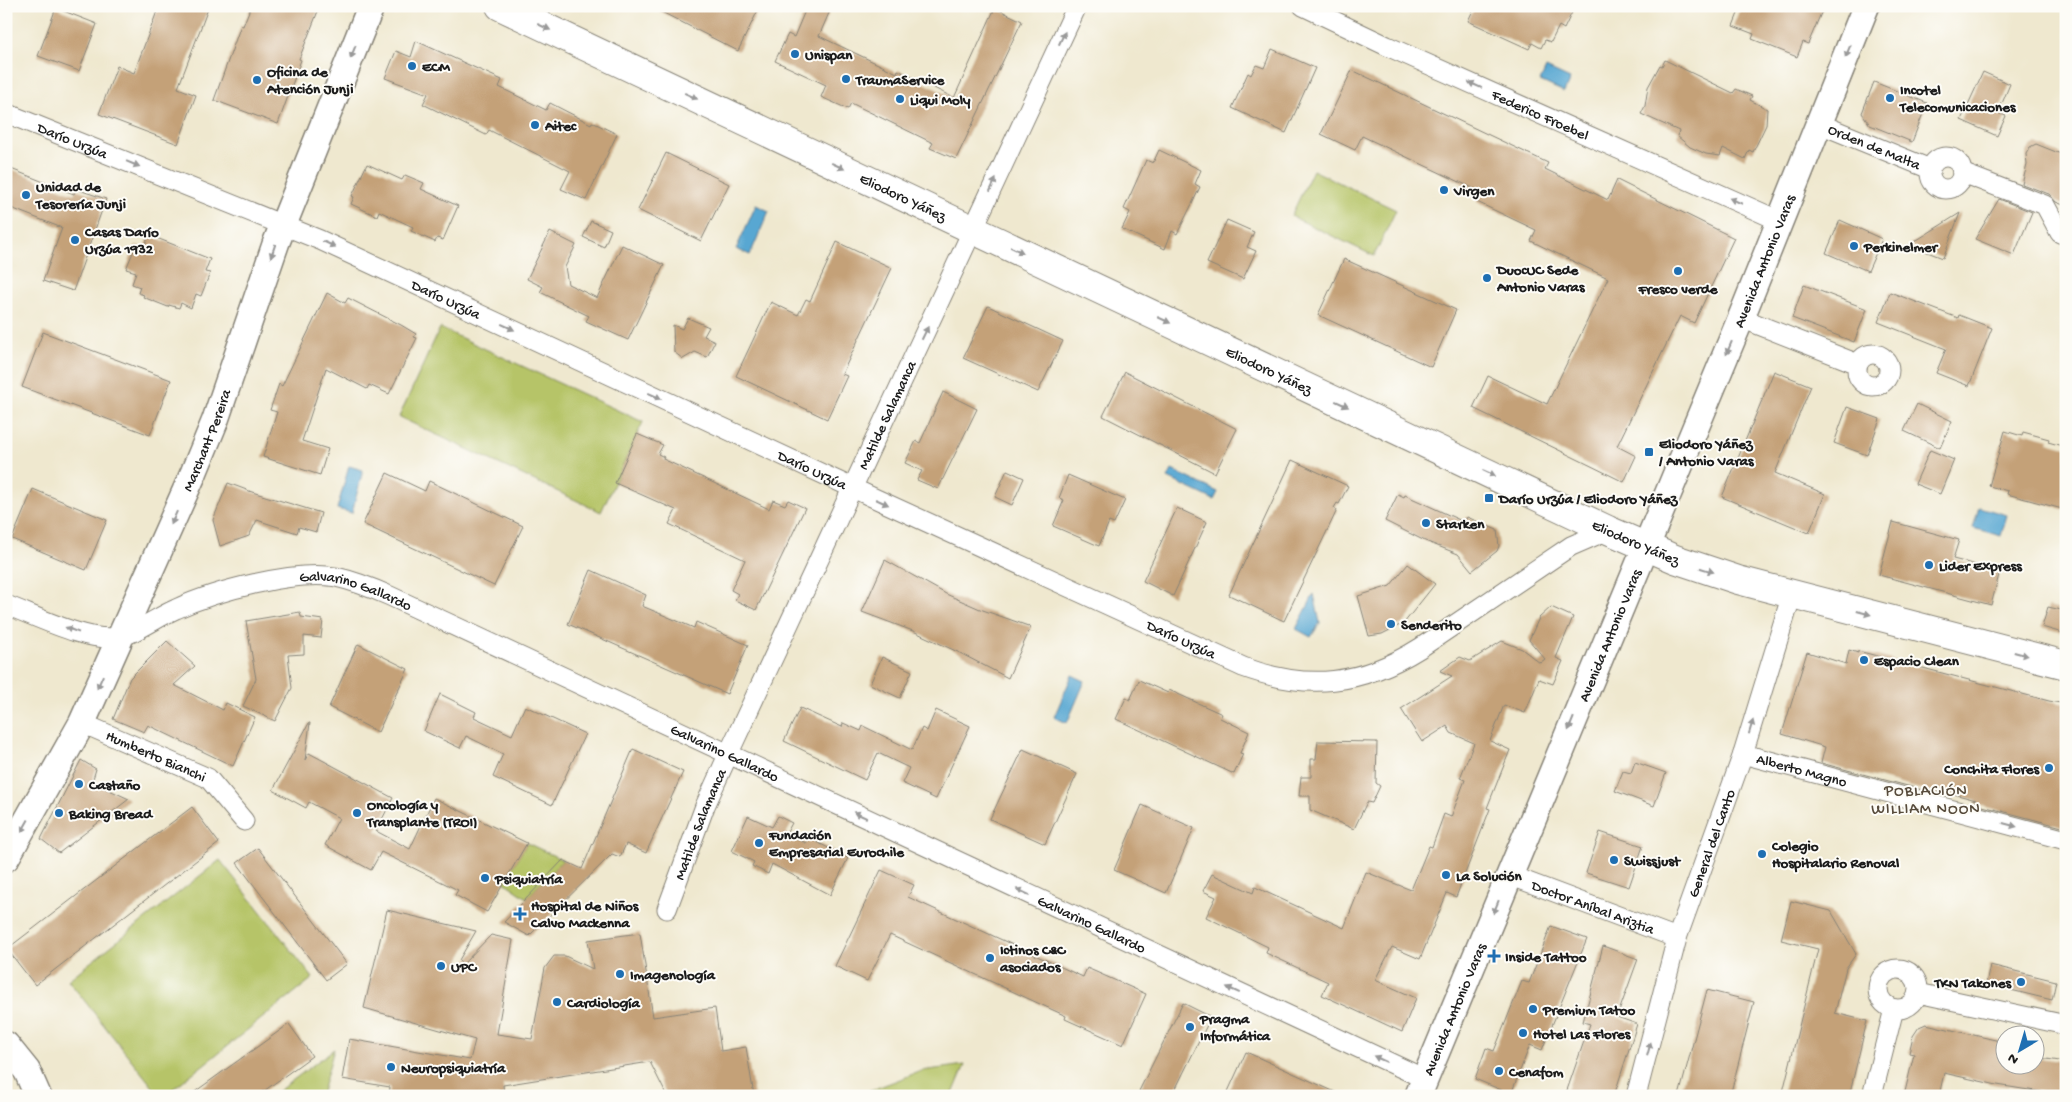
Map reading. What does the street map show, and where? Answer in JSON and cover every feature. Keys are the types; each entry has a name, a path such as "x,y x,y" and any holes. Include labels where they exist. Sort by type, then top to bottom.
{"main road":[{"name":"Marchant Pereira","path":"6,858 82,723 171,525 215,421 276,243 371,6"},
{"name":"Eliodoro Yáñez","path":"500,6 1645,547 1674,559 1738,580 2066,665"},
{"name":"Avenida Antonio Varas","path":"1421,1088 1741,318 1866,6"},
{"path":"6,1044 27,1071 38,1096"}],"street":[{"name":"Matilde Salamanca","path":"667,909 705,806 728,754 1077,6"},
{"name":"Federico Froebel","path":"1303,6 1396,50 1780,221"},
{"name":"Darío Urzúa","path":"6,113 284,225 851,488 1243,667 1279,678 1307,681 1336,681 1378,670 1399,660 1563,551 1608,530"},
{"name":"Orden de Malta","path":"1820,124 1930,170 1931,180 1934,185 1944,190 1950,189 1959,183 1962,173 2045,204 2060,234 2066,235"},
{"path":"1741,318 1858,364"},
{"name":"Galvarino Gallardo","path":"6,605 80,633 95,637 120,637 176,609 218,593 294,578 335,577 352,581 390,596 728,754 1421,1088"},
{"name":"General del Canto","path":"1636,1096 1677,938 1743,754 1792,594"},
{"name":"Humberto Bianchi","path":"82,723 208,778 244,820"},
{"name":"Alberto Magno","path":"1743,754 2066,840"},
{"name":"Doctor Aníbal Ariztia","path":"1509,875 1677,938"},
{"path":"1901,969 1909,972 1914,977 1918,985 1918,993 1915,1000 1909,1006 1902,1009 1894,1009 1886,1006 1878,993 1878,985 1886,972 1901,969"},
{"path":"1918,993 2066,1025"},
{"path":"1872,1096 1894,1009"}],"green space":[{"path":"1313,170 1396,210 1374,256 1291,216"},
{"path":"440,328 643,422 601,512 399,417"},
{"path":"527,843 563,860 527,898 504,882"},
{"path":"220,860 313,978 164,1096 160,1096 68,980"},
{"path":"334,1049 321,1096 272,1096"},
{"path":"965,1065 952,1096 856,1096 921,1071"}],"water":[{"path":"1546,68 1570,79 1564,92 1540,81"},
{"path":"756,205 769,211 750,255 736,249"},
{"path":"349,466 363,470 352,513 337,509"},
{"path":"1172,470 1218,492 1214,500 1168,478"},
{"path":"1979,507 2007,515 2001,536 1973,528"},
{"path":"1314,594 1320,623 1311,637 1296,629"},
{"path":"1072,675 1085,681 1067,723 1054,717"}],"building":[{"path":"159,6 209,6 178,88 196,95 178,144 99,114 117,66 134,73"},
{"name":"Oficina de Atención Junji","path":"251,6 320,6 299,59 301,60 278,124 214,100 241,25 243,26"},
{"path":"650,6 760,6 738,51"},
{"path":"807,6 832,6 819,36 897,73 898,70 954,98 995,8 1022,21 956,159 930,148 933,143 851,103 848,109 821,97 826,85 775,61 788,34 794,37"},
{"path":"1475,6 1575,6 1564,29 1559,26 1551,42 1545,40 1541,48 1532,43 1529,49 1468,21"},
{"path":"1741,6 1824,6 1808,44 1803,42 1797,57 1752,39 1754,34 1733,26"},
{"path":"56,8 97,24 79,71 38,56"},
{"path":"416,41 502,80 499,87 546,110 550,103 591,124 592,122 617,134 586,200 561,189 570,171 489,130 486,135 423,104 428,94 385,78 396,51 411,57"},
{"path":"1272,49 1315,68 1286,133 1232,108 1248,73 1251,75 1256,65 1264,68"},
{"path":"1665,60 1733,93 1736,89 1752,96 1750,100 1767,109 1766,125 1753,152 1749,150 1745,159 1723,148 1720,156 1706,154 1690,147 1677,136 1679,131 1641,114 1645,106 1648,87 1660,65 1662,66"},
{"path":"1352,70 1548,163 1545,169 1608,200 1617,180 1734,238 1694,323 1680,316 1617,446 1636,456 1624,482 1473,408 1488,376 1547,404 1608,278 1531,241 1536,230 1477,202 1481,192 1362,136 1355,150 1321,134"},
{"path":"1983,72 2010,84 1998,113 2006,116 1997,136 1961,120"},
{"name":"Incotel Telecomunicaciones","path":"1874,82 1927,103 1912,142 1870,125 1862,113"},
{"path":"2036,144 2061,154 2066,161 2066,206 2056,202 2049,194 2022,184 2027,165 2026,154 2030,147"},
{"path":"1159,150 1201,170 1195,184 1200,187 1177,234 1172,231 1165,249 1122,229 1130,212 1124,209 1146,160 1153,163"},
{"path":"666,153 729,184 701,241 638,210"},
{"path":"367,164 402,180 405,175 424,183 421,189 458,206 443,240 437,238 435,242 411,231 413,227 379,211 377,216 351,204 354,197 352,196"},
{"path":"6,167 74,194 76,189 106,199 73,291 43,281 62,228 6,206"},
{"path":"1999,199 2032,212 2014,255 1975,239"},
{"path":"1960,213 1943,258 1909,245"},
{"path":"1227,220 1254,232 1247,247 1256,251 1243,279 1207,263"},
{"name":"Perkinelmer","path":"1840,220 1882,239 1868,271 1826,253"},
{"path":"591,221 611,230 604,247 583,237"},
{"path":"550,232 576,245 565,267 568,284 597,298 622,245 664,265 628,340 586,321 589,316 540,292 543,287 527,279"},
{"path":"149,235 210,259 205,272 210,273 201,296 196,294 191,308 181,303 179,308 169,305 168,307 143,297 144,295 138,293 140,287 132,284 136,272 126,269 136,245 144,248"},
{"path":"837,242 892,268 842,374 847,376 827,419 736,376 771,302 798,315 806,299 810,301"},
{"path":"1344,259 1456,310 1431,367 1318,315"},
{"path":"1804,285 1867,309 1854,342 1792,318"},
{"path":"1890,292 1958,318 1959,315 1992,328 1969,386 1936,373 1946,349 1878,322"},
{"path":"327,293 345,303 348,298 401,325 416,334 414,337 417,338 389,394 369,385 367,389 326,368 302,441 328,449 320,475 263,457 277,412 270,410 279,384 282,386"},
{"path":"988,306 1063,341 1038,392 963,358"},
{"path":"688,318 709,327 704,336 715,341 707,357 695,352 683,359 674,352 673,325 682,329"},
{"path":"43,332 171,380 150,435 22,387"},
{"path":"1774,371 1811,386 1775,473 1825,494 1809,533 1722,497"},
{"path":"1125,372 1237,429 1215,473 1103,416"},
{"path":"943,392 977,409 938,489 917,480 922,471 905,463 916,441 920,443"},
{"path":"1917,404 1952,421 1940,448 1904,431"},
{"path":"1847,407 1880,419 1867,455 1834,443"},
{"path":"2005,431 2022,436 2023,432 2049,439 2048,442 2066,447 2066,510 2007,494 2008,491 1989,486"},
{"path":"637,434 663,445 658,454 664,457 663,459 769,509 773,500 785,505 788,500 805,508 756,610 735,600 738,594 731,590 745,560 669,524 676,510 615,483"},
{"path":"1930,450 1954,460 1940,494 1915,484"},
{"path":"1292,460 1348,486 1339,504 1337,503 1334,508 1337,510 1284,621 1229,595"},
{"path":"1007,470 1024,478 1012,505 995,497"},
{"path":"387,473 425,491 429,481 523,526 494,586 363,524"},
{"path":"1068,475 1125,500 1114,524 1109,522 1099,546 1053,526 1064,500 1059,498"},
{"path":"228,483 321,513 316,532 299,527 297,533 257,520 249,536 220,546 213,520"},
{"path":"33,489 107,520 86,570 12,539"},
{"path":"1398,494 1404,497 1405,495 1464,522 1467,517 1497,530 1499,546 1497,551 1472,571 1458,554 1425,541 1385,521"},
{"path":"1177,508 1207,522 1173,596 1143,581"},
{"name":"Lider Express","path":"1893,522 1959,540 1953,559 2000,571 1991,605 1879,575"},
{"path":"885,560 946,594 980,609 1031,627 1008,678 913,631 862,612"},
{"path":"1408,564 1435,584 1404,623 1382,634 1369,636 1358,596 1390,586"},
{"path":"591,570 646,595 642,606 694,628 696,622 748,645 727,694 568,624"},
{"path":"1551,607 1573,617 1556,658 1563,661 1553,684 1539,679 1525,713 1504,705 1490,741 1510,750 1487,808 1490,809 1456,897 1447,893 1420,959 1392,947 1375,980 1416,998 1402,1032 1322,995 1328,982 1266,953 1268,947 1206,917 1216,897 1203,891 1212,874 1253,893 1255,887 1344,928 1366,872 1411,890 1429,846 1432,847 1444,814 1451,817 1465,780 1460,778 1474,743 1451,733 1447,726 1422,742 1401,709 1452,676 1440,671 1460,657 1470,661 1502,641 1522,649 1540,663 1545,659 1529,640 1539,618"},
{"path":"2048,607 2066,611 2066,634 2042,627"},
{"path":"300,612 301,617 323,620 321,638 304,636 304,654 288,655 292,688 275,721 243,706 256,679 246,621"},
{"path":"167,641 195,666 174,685 223,710 226,703 255,717 233,766 148,725 144,732 113,719 130,678"},
{"path":"358,644 408,669 378,732 329,707"},
{"path":"1849,650 2066,704 2066,828 1975,804 1976,800 1939,790 1938,794 1821,763 1825,747 1782,734 1807,652 1846,664"},
{"path":"882,657 912,671 900,698 870,684"},
{"path":"1139,680 1168,693 1169,690 1222,714 1220,718 1249,732 1240,753 1243,754 1234,774 1116,719 1126,698 1130,700"},
{"path":"440,694 476,712 474,717 512,735 525,706 585,734 552,805 493,777 503,754 466,736 460,748 424,731"},
{"path":"800,708 842,727 843,723 861,731 863,726 912,750 922,728 927,731 936,710 970,726 936,799 902,783 909,768 878,753 865,780 784,741"},
{"path":"309,723 305,760 309,753 393,798 376,831 410,849 434,798 527,843 487,912 455,895 458,890 381,852 371,870 325,845 339,818 309,802 306,808 273,790"},
{"path":"1318,741 1377,742 1376,783 1380,786 1372,803 1367,802 1354,829 1310,810 1310,796 1299,796 1301,777 1311,777 1311,759 1316,759"},
{"path":"633,749 683,772 646,853 626,844 620,857 612,854 529,936 504,922 563,860 582,869"},
{"path":"1023,749 1077,774 1045,844 990,819"},
{"path":"81,760 96,769 92,782 129,799 59,853 41,839"},
{"path":"1635,762 1666,773 1654,806 1615,791 1623,771 1631,773"},
{"path":"1142,805 1194,828 1166,893 1114,870"},
{"path":"192,807 219,843 35,985 7,949"},
{"path":"748,816 772,827 778,816 792,823 786,834 806,843 809,838 848,858 830,895 772,864 768,874 752,866 754,862 732,851"},
{"name":"Swissjust","path":"1600,832 1643,846 1629,887 1586,873"},
{"path":"258,848 347,964 326,980 237,863"},
{"path":"881,870 914,885 908,897 1083,977 1087,968 1146,994 1123,1045 1065,1019 1066,1016 890,935 867,981 835,966"},
{"path":"1791,901 1831,911 1856,954 1846,968 1835,1013 1867,1021 1849,1096 1782,1096 1818,949 1781,940"},
{"path":"387,910 476,931 459,960 463,964 491,935 513,940 497,1034 532,1039 545,968 554,956 565,956 593,969 588,940 640,933 653,1017 715,1008 721,1051 746,1047 754,1096 667,1096 650,1062 503,1085 504,1096 389,1096 390,1087 342,1079 349,1039 470,1060 475,1040 364,1008"},
{"path":"1551,926 1587,939 1542,1050 1530,1045 1511,1094 1475,1079 1486,1048 1494,1051 1522,981 1529,983"},
{"path":"1603,946 1638,959 1617,1017 1637,1024 1614,1096 1565,1096 1590,1024 1583,1022"},
{"name":"TKN Takones","path":"1990,965 2056,981 2052,1000 1986,984"},
{"path":"1707,990 1754,1002 1730,1096 1679,1096"},
{"path":"1183,1003 1211,1017 1172,1096 1149,1096 1139,1091"},
{"path":"289,1024 312,1056 257,1096 189,1096"},
{"path":"1926,1024 1994,1040 1994,1074 2044,1074 2044,1059 2066,1062 2061,1095 1997,1085 1944,1073 1939,1096 1904,1096 1914,1054 1909,1053 1913,1036 1919,1027"},
{"path":"1246,1052 1344,1096 1226,1096"}],"place":[{"name":"Unispan","path":"795,54"},
{"name":"ECM","path":"412,66"},
{"name":"TraumaService","path":"846,79"},
{"name":"Oficina de Atención Junji","path":"257,80"},
{"name":"Incotel Telecomunicaciones","path":"1890,98"},
{"name":"Liqui Moly","path":"900,99"},
{"name":"Aitec","path":"535,125"},
{"name":"Virgen","path":"1444,190"},
{"name":"Unidad de Tesorería Junji","path":"26,195"},
{"name":"Casas Darío Urzúa 1932","path":"75,240"},
{"name":"Perkinelmer","path":"1854,246"},
{"name":"Fresco verde","path":"1678,271"},
{"name":"DuocUC Sede Antonio Varas","path":"1487,278"},
{"name":"Eliodoro Yáñez / Antonio Varas","path":"1649,452"},
{"name":"Darío Urzúa / Eliodoro Yáñez","path":"1489,498"},
{"name":"Starken","path":"1426,523"},
{"name":"Lider Express","path":"1929,565"},
{"name":"Senderito","path":"1391,624"},
{"name":"Espacio Clean","path":"1864,660"},
{"name":"Conchita Flores","path":"2049,768"},
{"name":"Castaño","path":"79,784"},
{"name":"Baking Bread","path":"59,813"},
{"name":"Oncología y Transplante (TROI)","path":"357,813"},
{"name":"Fundación Empresarial Eurochile","path":"759,843"},
{"name":"Colegio Hospitalario Renoval","path":"1762,854"},
{"name":"Swissjust","path":"1614,860"},
{"name":"La Solución","path":"1446,875"},
{"name":"Psiquiatría","path":"485,878"},
{"name":"Hospital de Niños Calvo Mackenna","path":"520,914"},
{"name":"Inside Tattoo","path":"1494,956"},
{"name":"Ictinos C&C asociados","path":"990,958"},
{"name":"UPC","path":"441,966"},
{"name":"Imagenología","path":"620,974"},
{"name":"TKN Takones","path":"2021,982"},
{"name":"Cardiología","path":"557,1002"},
{"name":"Premium Tatoo","path":"1533,1009"},
{"name":"Pragma Informática","path":"1190,1027"},
{"name":"Hotel Las Flores","path":"1523,1033"},
{"name":"Neuropsiquiatría","path":"391,1067"},
{"name":"Cenafom","path":"1499,1071"}],"district":[{"name":"POBLACIÓN WILLIAM NOON","path":"1926,798"}]}
